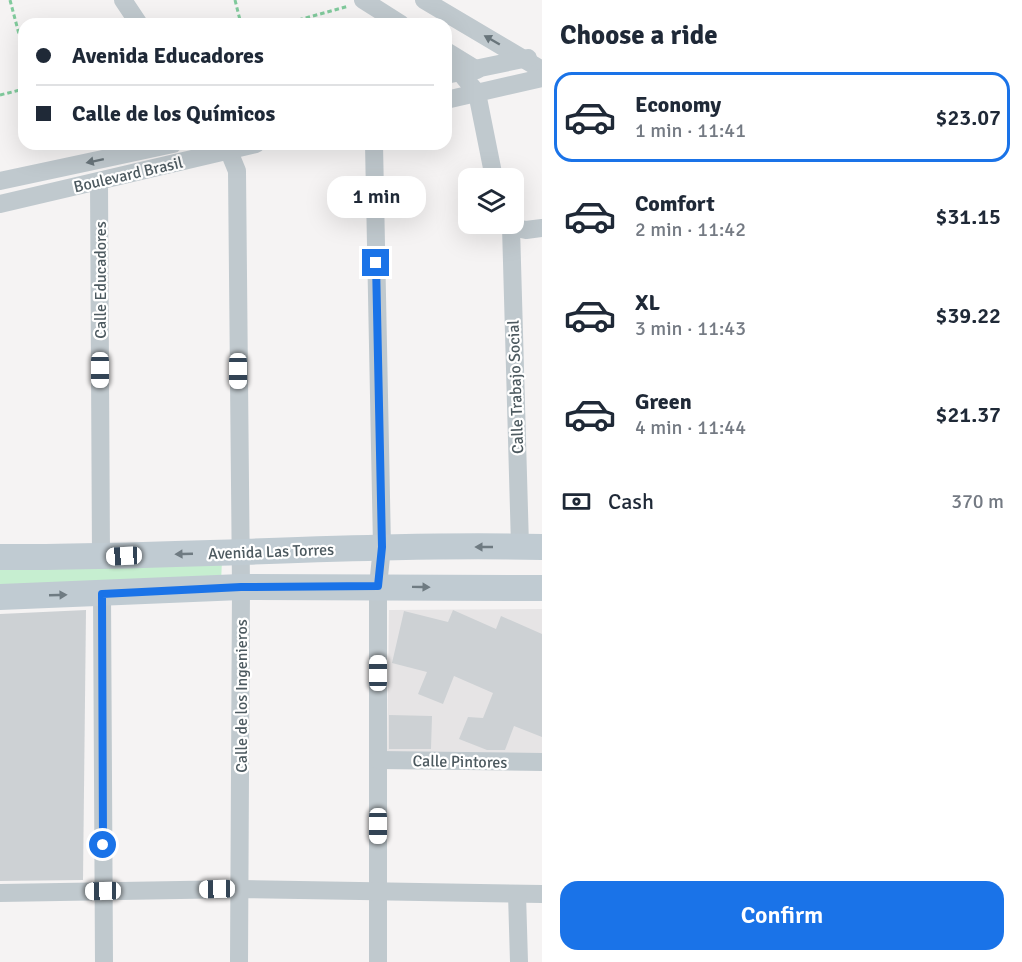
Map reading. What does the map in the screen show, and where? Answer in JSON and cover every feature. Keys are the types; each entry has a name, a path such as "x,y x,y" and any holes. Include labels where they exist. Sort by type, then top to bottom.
{"main road":[{"name":"Avenida Las Torres","path":"0,557 101,558 382,547 531,547"},
{"path":"0,597 241,587 542,588"}],"street":[{"path":"123,0 136,18"},
{"path":"424,0 533,57 542,70"},
{"path":"364,1 392,18"},
{"path":"459,71 533,57"},
{"path":"459,71 505,86"},
{"path":"459,71 477,93 492,168"},
{"path":"452,99 542,78"},
{"name":"Boulevard Brasil","path":"0,181 144,150"},
{"name":"Boulevard Brasil","path":"0,204 99,182 217,150"},
{"name":"Calle de los Ingenieros","path":"229,150 237,171 241,587 239,962"},
{"path":"374,150 382,547 378,586 378,962"},
{"name":"Calle Educadores","path":"99,182 101,558"},
{"path":"524,229 542,228"},
{"name":"Calle Trabajo Social","path":"511,234 531,547"},
{"path":"102,594 104,962"},
{"name":"Calle Pintores","path":"378,760 542,762"},
{"path":"0,893 240,889 542,894"},
{"path":"517,894 519,962"}],"path":[{"path":"10,0 18,30"},
{"path":"235,0 240,18"},
{"path":"305,18 364,1"},
{"path":"0,95 18,90"}],"shaded area":[{"path":"542,609 542,756 387,756 389,610"}],"green space":[{"path":"222,560 221,583 0,586 0,568"}],"building":[{"path":"86,610 83,880 0,881 0,614"},
{"path":"453,610 496,629 501,616 542,634 542,737 514,726 505,750 487,750 459,739 468,717 483,718 493,693 454,676 443,704 418,694 427,672 392,663 404,611 448,622"},
{"path":"389,715 432,716 431,749 389,749"}],"route":[{"path":"103,845 102,594 241,587 378,586 382,547 376,263"}]}
